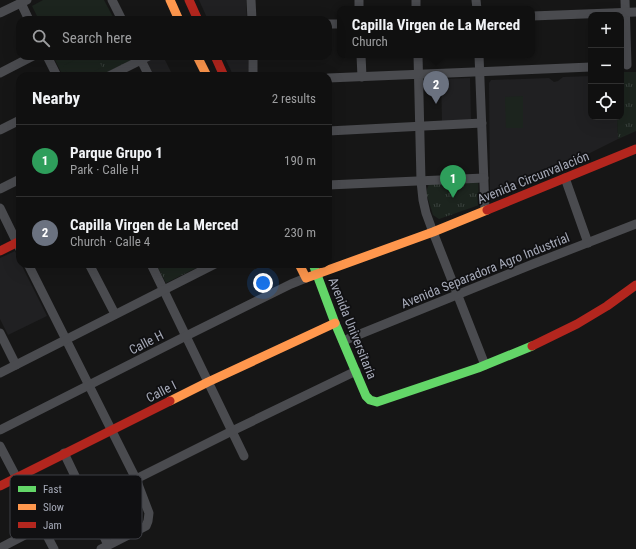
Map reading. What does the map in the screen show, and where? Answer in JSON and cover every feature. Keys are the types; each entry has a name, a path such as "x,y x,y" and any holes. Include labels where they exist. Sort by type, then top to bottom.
{"street":[{"path":"112,0 120,16"},
{"path":"170,0 177,16"},
{"path":"189,0 196,16"},
{"path":"251,0 252,16"},
{"path":"625,0 628,65"},
{"path":"0,13 24,2 28,16"},
{"path":"535,16 636,12"},
{"path":"361,58 362,77"},
{"path":"418,58 421,181 423,200 433,232 485,365 521,351 574,326 598,313 636,285"},
{"path":"479,58 485,210"},
{"path":"0,73 25,60"},
{"path":"49,60 55,72"},
{"path":"116,72 138,60"},
{"path":"144,60 148,72"},
{"path":"199,60 205,72"},
{"path":"217,60 222,72"},
{"path":"253,60 254,72"},
{"path":"332,78 588,67"},
{"path":"0,130 16,122"},
{"path":"332,131 482,123"},
{"name":"Avenida Circunvalación","path":"306,278 433,232 636,149"},
{"path":"332,185 484,178"},
{"path":"565,178 588,243"},
{"path":"0,189 16,181"},
{"path":"0,208 16,238"},
{"name":"Avenida Separadora Agro Industrial","path":"343,341 636,224"},
{"path":"0,251 16,245"},
{"path":"30,268 134,475"},
{"path":"91,268 115,314"},
{"path":"153,268 244,456"},
{"path":"0,373 207,268"},
{"path":"301,268 306,278"},
{"name":"Avenida Universitaria","path":"315,268 335,323 366,396 370,400 377,402 485,365"},
{"name":"Calle H","path":"0,430 186,336 306,278"},
{"name":"Calle I","path":"23,475 208,382 335,323"},
{"path":"0,333 16,365"},
{"path":"142,476 356,371"},
{"path":"0,446 15,475"},
{"path":"64,453 74,475"},
{"name":"Calle I","path":"0,486 10,481"},
{"path":"142,495 149,513 146,526 142,528"},
{"path":"0,548 17,539"},
{"path":"49,539 54,549"},
{"path":"105,547 121,539"}],"shaded area":[{"path":"199,0 246,0 247,16 206,16"},
{"path":"151,60 165,60 171,72 152,72 147,62"},
{"path":"226,60 248,60 249,72 232,72"},
{"path":"588,76 588,120 617,120 618,139 590,153 492,196 490,195 489,83 491,80 549,78 554,82 563,77"},
{"path":"470,78 471,121 442,121 441,79"},
{"path":"15,251 16,268 23,268 47,316 8,335 0,319 0,258"}],"green space":[{"path":"43,0 104,0 112,16 37,16 32,6"},
{"path":"55,60 132,60 108,72 61,72"},
{"path":"74,60 98,60 102,67 93,72 67,72 63,66"},
{"path":"624,72 636,72 636,131 618,139 617,120 624,120"},
{"path":"523,96 523,128 506,128 505,97"},
{"path":"478,180 479,205 439,219 433,215 426,192 429,184"},
{"path":"158,268 196,268 166,283"}],"traffic: fast":[{"path":"314,268 335,323 366,396 370,400 377,402 478,368 532,346"}],"traffic: slow":[{"path":"170,0 177,16"},
{"path":"199,60 205,72"},
{"path":"301,268 306,278 433,232 487,210"},
{"path":"170,401 335,323"}],"traffic: jam":[{"path":"189,0 196,16"},
{"path":"217,60 222,72"},
{"path":"487,210 636,149"},
{"path":"0,251 16,243"},
{"path":"532,346 577,324 607,306 636,285"},
{"path":"22,475 170,401"},
{"path":"0,486 10,481"}],"place":[{"name":"Capilla Virgen de La Merced","path":"436,104"},
{"name":"Parque Grupo 1","path":"453,198"}]}
